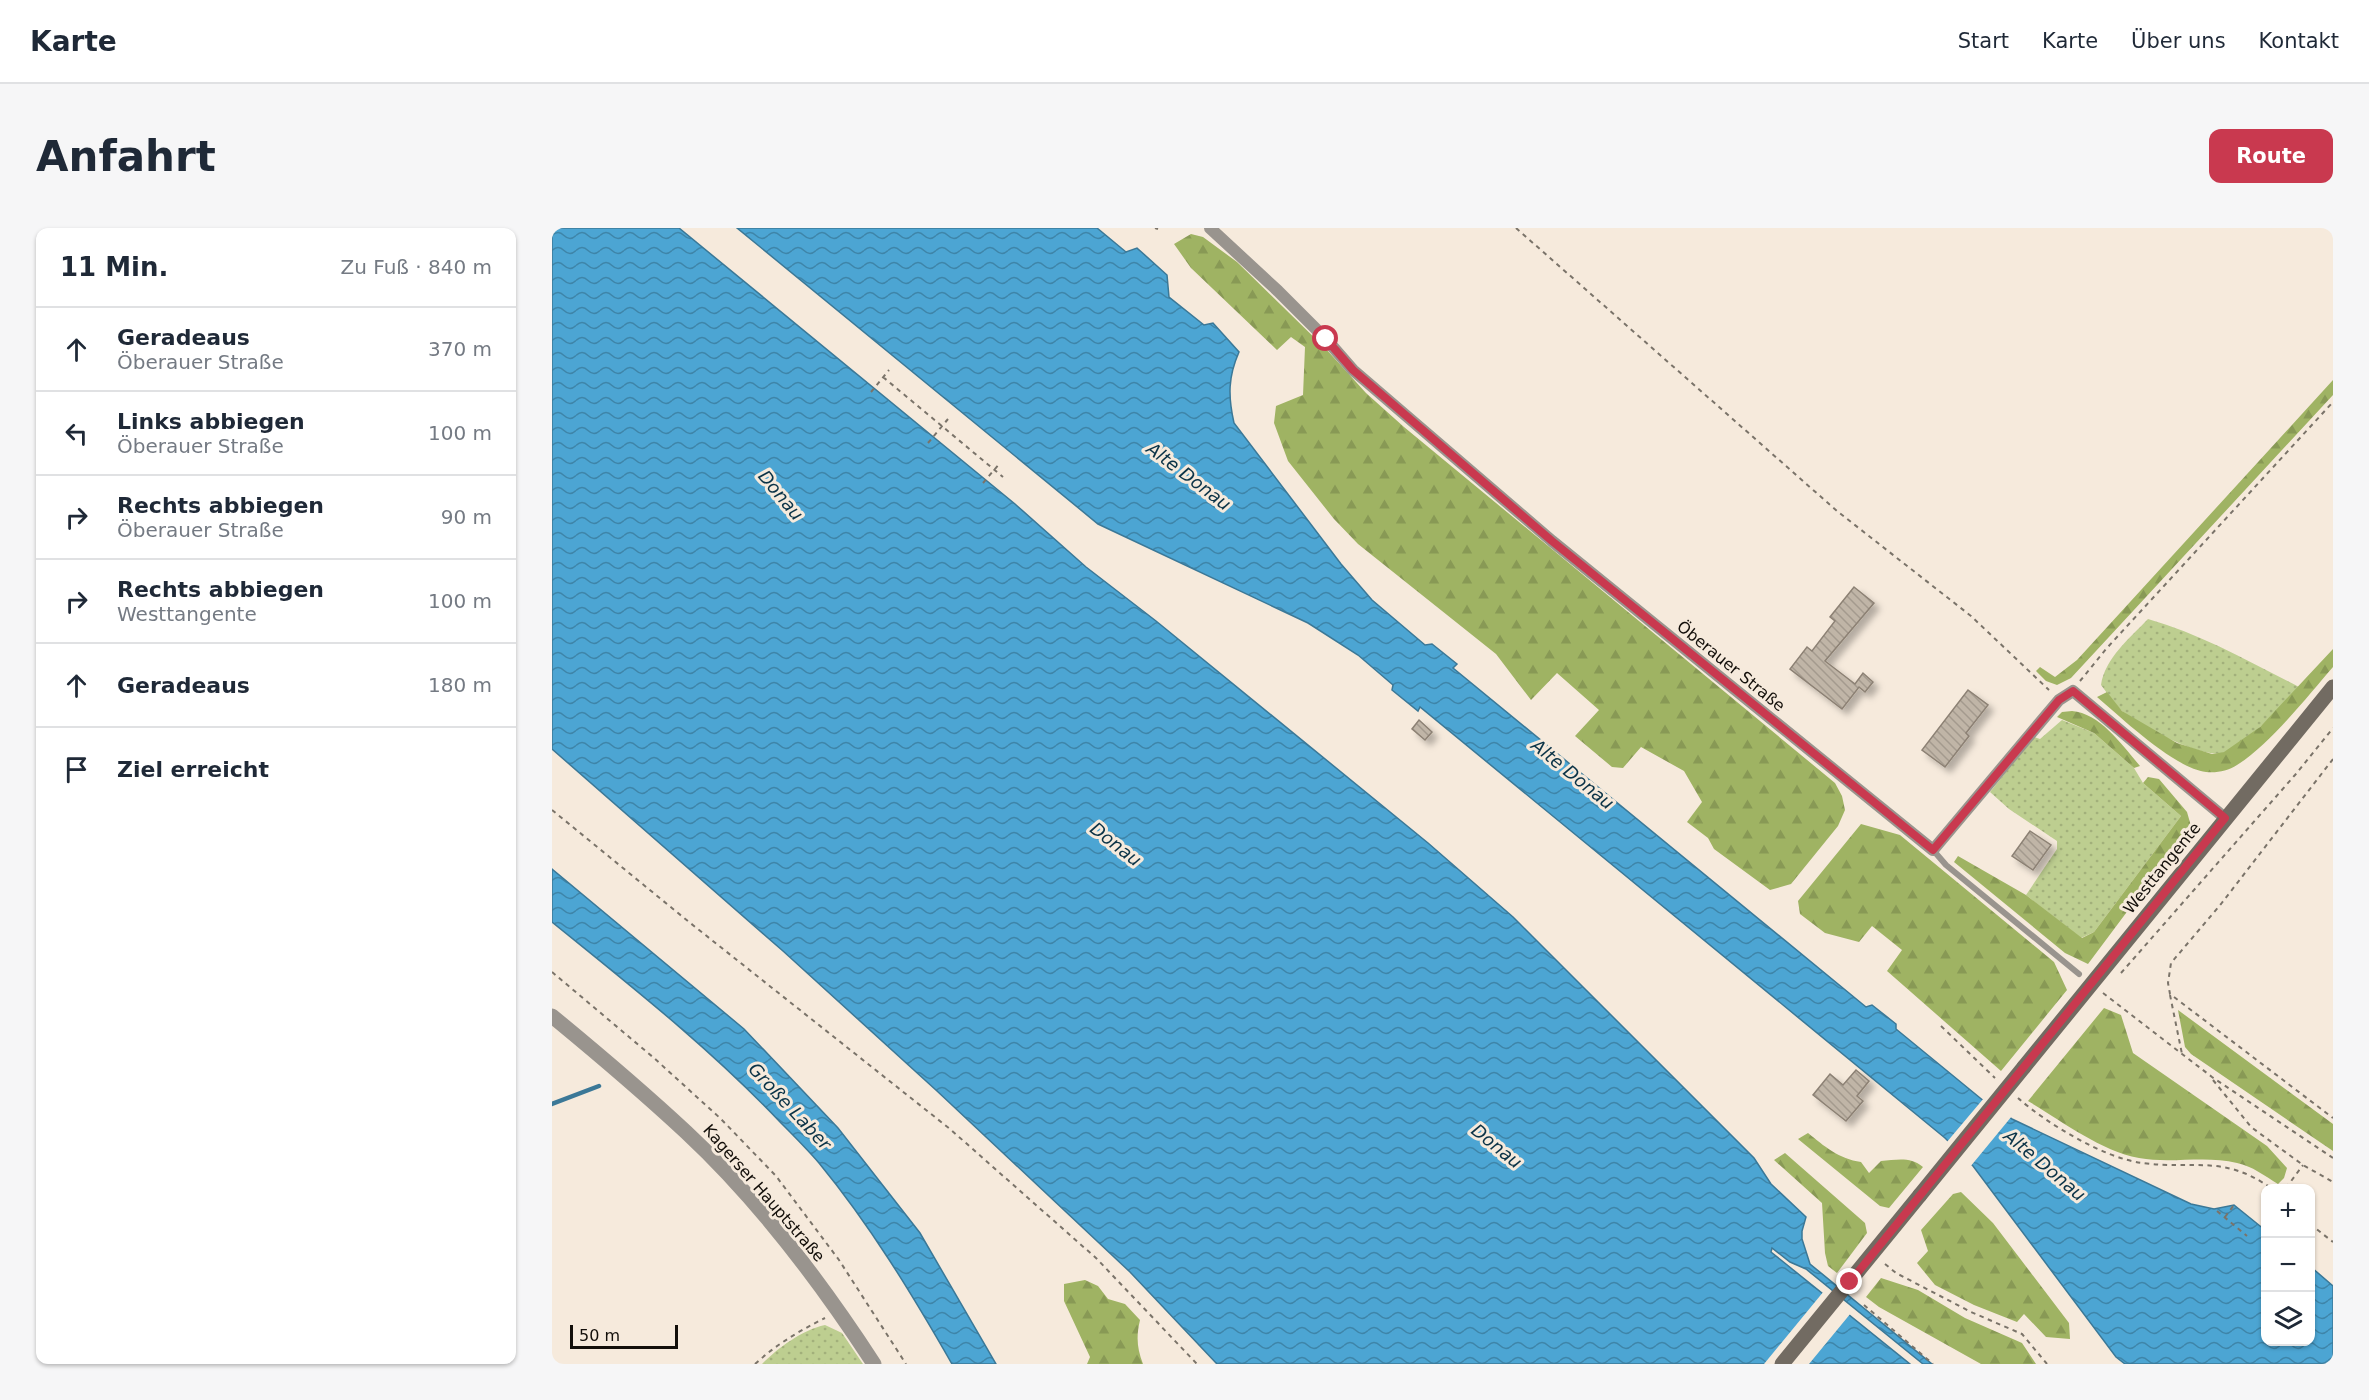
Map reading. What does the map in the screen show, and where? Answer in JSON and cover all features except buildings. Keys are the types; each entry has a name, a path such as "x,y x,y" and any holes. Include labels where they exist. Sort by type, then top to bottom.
{"main road":[{"name":"Westtangente","path":"1782,1364 1920,1195 2095,991 2225,818 2333,687"}],"street":[{"name":"Öberauer Straße","path":"1210,228 1278,291 1362,378 1561,549 1933,850"},
{"path":"1933,850 2059,700 2073,691 2225,818"},
{"name":"Kagerser Hauptstraße","path":"552,1016 687,1132 727,1173 770,1221 839,1311 874,1364"}],"lane":[{"path":"1933,850 1946,865 2079,974"}],"path":[{"path":"1516,228 1837,511 1971,616 2059,700"},
{"path":"871,392 889,370"},
{"path":"883,377 1003,477"},
{"path":"2073,691 2106,649 2333,402"},
{"path":"928,442 948,419"},
{"path":"983,483 1000,463"},
{"path":"2117,978 2288,784 2333,728"},
{"path":"2181,1054 2168,983 2171,963 2221,904 2333,759"},
{"path":"552,810 950,1129 1096,1258 1197,1364"},
{"path":"552,972 704,1104 776,1176 839,1260 906,1364"},
{"path":"2095,991 2212,1077 2333,1158"},
{"path":"2170,994 2333,1118"},
{"path":"1941,1026 1997,1080"},
{"path":"2212,1077 2252,1127 2302,1166 2333,1182"},
{"path":"2017,1098 2055,1125 2124,1159 2141,1163 2200,1164 2234,1169 2264,1184"},
{"path":"2289,1184 2302,1166"},
{"path":"2225,1217 2234,1205"},
{"path":"2217,1211 2247,1236"},
{"path":"2315,1228 2333,1242"},
{"path":"1884,1264 1971,1312 2022,1334 2047,1364"},
{"path":"1864,1305 1934,1364"},
{"path":"755,1364 771,1348 790,1335 839,1311"}],"green space":[{"path":"1191,234 1203,237 1237,262 1326,349 1366,393 1404,427 1835,783 1842,796 1845,810 1838,826 1791,884 1770,890 1714,849 1708,838 1687,822 1702,802 1684,771 1641,747 1623,768 1612,767 1575,736 1599,710 1557,673 1531,700 1496,654 1358,544 1334,519 1288,461 1274,423 1276,406 1303,395 1305,347 1291,337 1277,350 1191,268 1174,244"},
{"path":"2333,380 2333,395 2071,678 2057,685 2046,681 2036,671 2040,667 2055,677 2077,660"},
{"path":"2148,619 2168,625 2244,658 2299,687 2252,734 2231,749 2222,753 2212,753 2185,746 2154,732 2129,716 2118,707 2101,685 2103,675 2113,657"},
{"path":"2333,649 2333,667 2288,719 2249,756 2234,767 2222,771 2206,772 2179,762 2149,741 2097,697 2107,692 2122,711 2177,743 2212,754 2224,752 2260,727"},
{"path":"2062,712 2082,713 2101,724 2140,766 2134,768 2094,733 2057,717"},
{"path":"2062,720 2094,733 2134,768 2143,783 2181,816 2094,932 2081,938 2026,895 2057,849 2057,841 2009,809 1990,792 2034,737 2040,739"},
{"path":"2148,777 2159,779 2187,812 2191,826 2088,964 2065,953 1954,862 1958,856 2026,895 2082,938 2094,932 2181,816 2143,783"},
{"path":"1861,824 1900,835 2054,962 2067,990 2001,1071 1887,971 1902,950 1872,926 1859,942 1825,933 1800,914 1798,901"},
{"path":"2104,1008 2121,1015 2133,1053 2267,1146 2287,1168 2284,1178 2278,1184 2248,1166 2237,1163 2200,1159 2151,1160 2139,1158 2095,1142 2028,1101"},
{"path":"2178,1010 2333,1124 2333,1151 2191,1054 2185,1047"},
{"path":"1808,1133 1839,1155 1861,1162 1869,1173 1881,1161 1908,1160 1923,1167 1889,1208 1880,1206 1798,1139"},
{"path":"1785,1153 1865,1223 1867,1233 1837,1273 1828,1266 1825,1253 1822,1203 1774,1160"},
{"path":"1961,1192 1993,1223 2069,1323 2070,1339 2046,1337 2024,1314 2017,1322 1974,1305 1935,1285 1917,1263 1928,1251 1921,1230 1953,1194"},
{"path":"1881,1278 1918,1290 1965,1318 2022,1343 2036,1364 1981,1364 1879,1307 1866,1297"},
{"path":"1085,1280 1098,1286 1108,1299 1125,1304 1140,1320 1138,1342 1143,1364 1087,1364 1090,1357 1064,1301 1064,1284"},
{"path":"825,1325 842,1333 863,1364 762,1364 791,1340 816,1327"}],"water":[{"name":"Donau","path":"552,228 679,228 1015,504 1086,567 1156,621 1428,843 1513,917 1754,1158 1771,1184 1806,1217 1802,1239 1810,1264 1932,1364 1923,1364 1806,1269 1790,1262 1772,1248 1771,1252 1910,1364 1217,1364 1130,1272 937,1091 783,951 552,749"},
{"name":"Alte Donau","path":"737,228 1097,228 1126,252 1137,248 1167,275 1169,297 1204,325 1213,323 1239,352 1230,387 1234,423 1341,564 1372,600 1425,645 1432,644 1457,664 1453,668 1866,1007 1872,1005 1896,1024 1896,1029 1985,1102 2012,1119 2191,1204 2214,1209 2234,1205 2261,1227 2261,1346 2315,1346 2315,1270 2333,1286 2333,1364 2125,1364 2116,1357 1973,1166 1945,1138 1420,707 1418,711 1392,690 1393,685 1358,655 1308,623 1098,524"},
{"name":"Große Laber","path":"552,869 744,1029 838,1128 920,1233 996,1364 952,1364 873,1235 810,1153 727,1069 641,994 552,922"}],"pier":[{"path":"1984,1098 2012,1116 1970,1167 1946,1143"},
{"path":"1824,1291 1851,1313 1809,1364 1764,1364"}],"waterway":[{"path":"552,1104 599,1086"}],"route":[{"path":"1326,339 1353,370 1552,541 1933,850 2059,700 2073,691 2225,818 1850,1282"}]}
